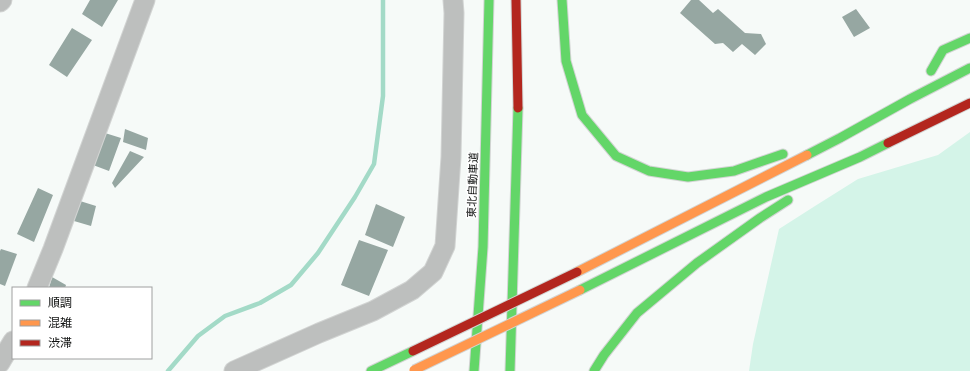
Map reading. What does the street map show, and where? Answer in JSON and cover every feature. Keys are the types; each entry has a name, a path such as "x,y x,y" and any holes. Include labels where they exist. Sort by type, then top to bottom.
{"highway":[{"name":"東北自動車道","path":"474,371 483,247 488,102 489,0"},
{"path":"510,371 518,119 516,0"},
{"path":"562,0 566,61 582,115 616,156 649,171 688,177 734,171 794,151 840,138"},
{"path":"910,99 927,77 943,50 970,38"},
{"path":"927,77 944,65"},
{"path":"371,371 577,272 840,138 970,68"},
{"path":"910,99 928,100"},
{"path":"413,371 766,197 860,157 970,103"},
{"path":"594,371 604,355 637,313 697,264 760,218 802,190 860,157"}],"street":[{"path":"36,287 56,242 145,0"},
{"path":"234,371 319,333 373,312 412,290 433,272 445,246 451,157 453,0"},
{"path":"0,363 12,343"}],"green space":[{"path":"970,132 970,371 749,371 753,344 779,229 858,179 938,155"}],"building":[{"path":"90,0 118,0 102,27 82,14"},
{"path":"691,0 699,0 713,13 718,9 745,33 761,34 766,44 755,55 742,44 733,52 723,43 715,44 680,13"},
{"path":"856,9 870,28 854,37 842,17"},
{"path":"72,28 92,40 67,77 49,65"},
{"path":"125,129 148,138 146,150 123,142"},
{"path":"105,133 121,138 109,171 93,165"},
{"path":"130,151 144,157 115,188 112,183"},
{"path":"38,188 53,195 34,242 17,234"},
{"path":"80,201 96,206 91,226 74,221"},
{"path":"376,204 405,217 393,247 365,235"},
{"path":"359,240 388,250 369,296 341,285"},
{"path":"1,249 17,254 5,286 0,284"},
{"path":"52,277 66,285 65,287 49,287"}],"waterway":[{"path":"168,371 198,336 225,316 260,303 291,285 318,253 355,197 374,164 383,96 383,0"}],"traffic: fast":[{"path":"474,371 483,247 489,0"},
{"path":"562,0 566,61 582,115 616,156 649,171 688,177 734,171 783,154"},
{"path":"931,71 943,50 970,38"},
{"path":"807,155 970,68"},
{"path":"510,371 518,108"},
{"path":"580,290 766,197 860,157 888,143"},
{"path":"594,371 604,355 637,313 697,263 788,200"},
{"path":"371,371 413,351"}],"traffic: slow":[{"path":"577,272 807,155"},
{"path":"414,370 580,290"}],"traffic: jam":[{"path":"516,0 518,108"},
{"path":"888,143 970,103"},
{"path":"413,351 577,272"}]}
